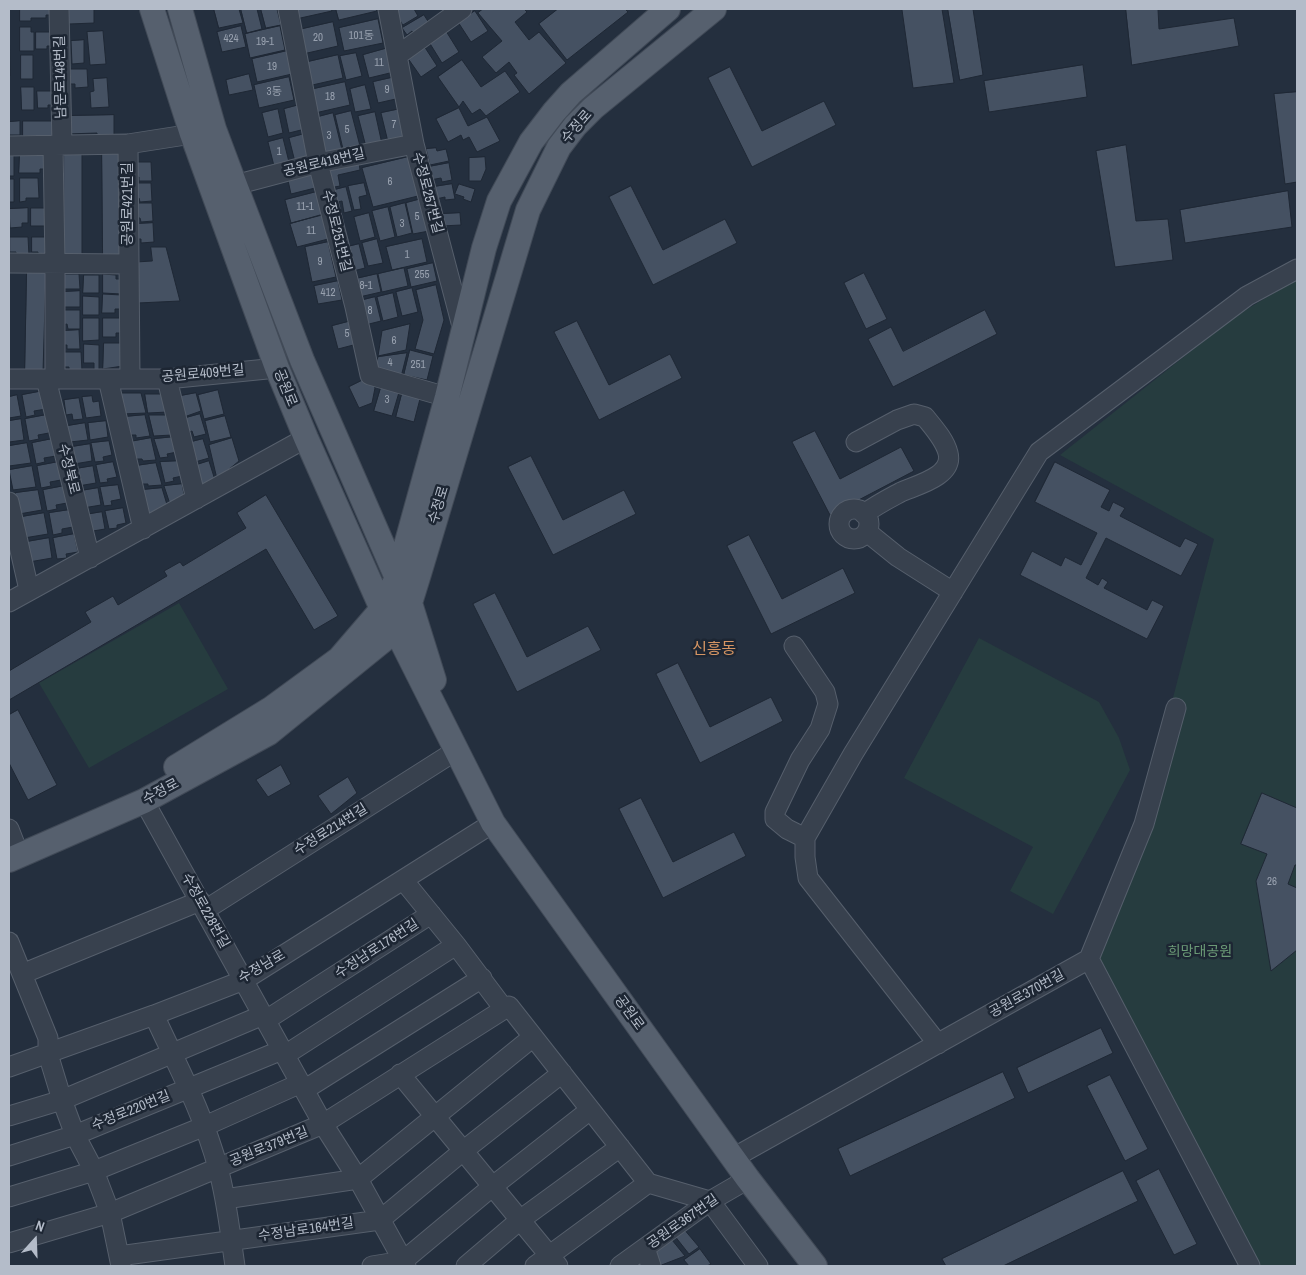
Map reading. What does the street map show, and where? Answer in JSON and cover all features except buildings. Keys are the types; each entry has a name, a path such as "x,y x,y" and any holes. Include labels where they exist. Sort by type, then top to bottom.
{"main road":[{"name":"공원로","path":"152,9 192,134 277,368 306,438 382,609 396,630 493,823 748,1179 815,1266"},
{"name":"공원로","path":"180,9 214,129 302,360 396,578 410,603 457,750"},
{"name":"수정로","path":"11,847 149,783 272,708 339,659 382,609 396,578 447,397 484,248 499,201 531,142 554,112 571,93 668,9"},
{"name":"수정로","path":"11,847 144,801 269,733 396,630 410,603 528,210 555,155 575,126 593,108 714,9"}],"street":[{"name":"남문로148번길","path":"57,145 59,9"},
{"name":"수정로251번길","path":"288,9 318,163 355,307 370,375 447,397"},
{"name":"수정로257번길","path":"388,9 414,144 463,330"},
{"path":"398,55 462,9"},
{"name":"공원로421번길","path":"9,146 128,144 192,134"},
{"name":"공원로421번길","path":"128,144 128,264"},
{"name":"공원로418번길","path":"235,185 318,163 414,144"},
{"path":"51,379 57,145"},
{"path":"9,263 128,264 130,378"},
{"path":"938,1044 808,878 805,838 853,754 1039,452 1247,296 1297,269"},
{"name":"공원로409번길","path":"9,379 167,378 277,368"},
{"path":"167,378 196,499"},
{"name":"수정북로","path":"51,379 90,558"},
{"path":"108,379 143,529"},
{"path":"856,442 897,420 914,414 925,416 946,447 949,458 946,467 940,474 875,506 866,523 898,557 953,592"},
{"path":"9,602 306,438"},
{"path":"9,508 29,590"},
{"path":"794,646 825,692 828,704 820,729 800,760 778,801 775,812 775,818 788,829 805,838"},
{"path":"1176,708 1144,824 1089,959 1250,1266"},
{"name":"수정로214번길","path":"22,974 202,906 457,750"},
{"name":"수정로228번길","path":"144,801 323,1124 358,1179 404,1264"},
{"name":"수정남로","path":"9,1067 154,1015 244,980 493,823"},
{"name":"수정남로176번길","path":"404,880 506,1008 533,1037 562,1073 648,1183"},
{"name":"수정남로176번길","path":"264,1018 323,984 431,914"},
{"name":"수정로220번길","path":"9,942 48,1038 48,1054 75,1135 94,1171 110,1212 120,1261 231,1241"},
{"path":"188,1088 284,1052 356,1010 456,945"},
{"name":"공원로370번길","path":"733,1158 1089,959"},
{"path":"9,1198 94,1171 302,1086 375,1045 482,978"},
{"name":"공원로379번길","path":"9,1243 110,1212 323,1124 506,1008"},
{"path":"154,1015 204,1126 218,1168 225,1199 235,1266"},
{"path":"9,1116 62,1100 264,1018"},
{"path":"225,1199 358,1179 533,1037"},
{"path":"380,1220 463,1151 562,1073"},
{"path":"400,1074 520,1220 547,1262 648,1183 710,1202 758,1266"},
{"name":"수정로220번길","path":"75,1135 188,1088"},
{"path":"372,1266 404,1264 492,1186 590,1110"},
{"path":"9,1156 75,1135"},
{"path":"466,1266 520,1220 620,1147"},
{"name":"공원로367번길","path":"620,1266 710,1202 748,1179"},
{"name":"수정남로164번길","path":"231,1241 380,1220"},
{"path":"645,1248 651,1266"}],"green space":[{"name":"희망대공원","path":"1297,279 1297,1266 1254,1266 1093,963 1143,814 1214,539 1060,455 1234,317"},
{"path":"179,603 228,689 89,768 39,683"},
{"path":"979,638 1099,702 1119,738 1130,770 1053,914 1010,891 1033,847 904,778"}],"district":[{"name":"신흥동","path":"714,650"}]}
